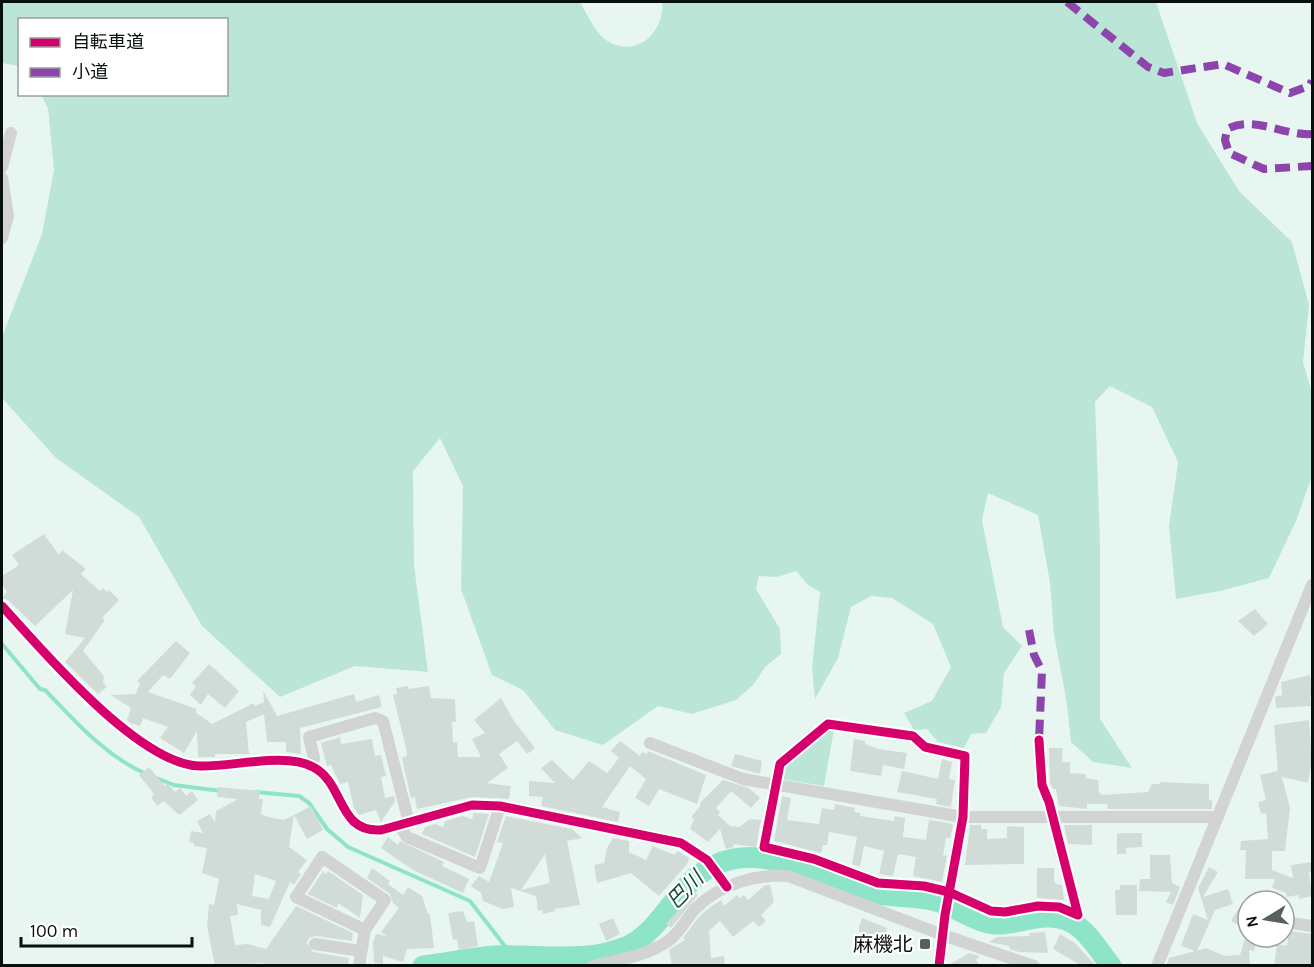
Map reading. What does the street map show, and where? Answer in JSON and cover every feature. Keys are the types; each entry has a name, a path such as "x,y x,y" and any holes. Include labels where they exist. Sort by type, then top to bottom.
{"street":[{"path":"2,167 11,133"},
{"path":"2,178 8,216 2,238"},
{"path":"1157,966 1312,585"},
{"path":"2,606 86,696 169,758 198,766 274,762 312,766 329,780 357,826 366,831 404,824 472,805 500,806 681,843 707,860 727,887"},
{"path":"312,766 314,759 309,737 375,718 383,721 407,837 480,868 500,806"},
{"path":"939,966 945,915 949,892 963,817 964,756 925,747 913,736 828,724 780,764 764,847 814,859 878,883 924,886 949,892 991,911 1005,912 1038,906 1059,908 1078,915 1053,817 1042,785 1039,741"},
{"path":"650,743 743,779 963,817 1218,817"},
{"path":"359,966 365,930 385,900 322,857 296,897 365,930"},
{"path":"593,966 640,954 669,941 695,909 711,896 727,887 763,875 789,876 1034,966"},
{"path":"1296,924 1312,926"},
{"path":"315,944 361,951"}],"green space":[{"path":"2,2 580,2 593,25 606,40 622,46 632,46 641,43 655,31 662,12 662,2 1156,2 1197,123 1239,191 1292,242 1309,305 1303,362 1312,393 1312,476 1296,521 1269,578 1220,591 1176,599 1169,526 1178,462 1152,407 1110,386 1095,402 1100,544 1100,719 1132,768 1093,762 1071,742 1067,704 1054,634 1050,583 1038,515 988,493 982,520 1003,627 1022,646 1004,673 1001,707 986,733 971,734 964,748 938,742 927,729 914,730 904,713 932,701 951,667 933,624 892,598 871,596 851,607 838,658 815,699 812,668 820,592 808,585 796,571 777,577 759,576 756,589 780,629 781,654 766,666 753,685 736,700 692,714 658,706 603,745 555,730 523,690 492,675 461,589 463,486 440,438 413,471 414,565 428,672 355,666 280,697 202,626 139,517 56,458 2,398 2,337 42,234 54,170 48,108 42,96 228,96 228,18 18,18 18,66 2,63"},
{"path":"828,729 834,729 824,786 781,779 784,767"}],"building":[{"path":"44,534 59,555 62,550 86,569 81,574 100,591 103,588 107,592 109,590 119,600 102,618 105,620 83,651 104,676 103,682 107,687 98,694 65,662 85,638 65,634 73,590 35,626 8,600 2,598 7,592 2,584 2,576 19,565 12,555"},
{"path":"1255,609 1268,624 1254,636 1238,621"},
{"path":"176,641 190,653 170,679 163,675 148,692 197,709 195,712 212,724 254,703 255,706 264,702 263,690 277,716 354,694 356,702 379,695 382,707 300,728 301,754 286,752 286,742 267,742 264,714 246,722 249,754 215,754 215,757 198,757 197,731 184,753 160,738 168,727 143,718 140,726 130,723 127,720 131,708 111,695 136,694 140,683 137,681"},
{"path":"209,664 239,691 225,708 208,694 201,705 190,695 196,686 192,683"},
{"path":"1310,675 1311,706 1276,708 1275,697 1282,695 1281,682"},
{"path":"408,686 409,689 429,686 431,698 455,699 456,722 452,722 453,743 457,742 458,757 481,757 472,739 485,733 474,720 501,698 514,721 535,748 527,754 517,741 499,754 508,768 487,783 511,786 509,799 472,797 417,809 415,797 411,798 404,768 402,758 407,756 406,748 393,695 397,694 396,688"},
{"path":"1309,720 1312,762 1308,783 1282,777 1290,808 1285,851 1272,851 1272,870 1293,878 1291,865 1312,862 1312,872 1309,872 1312,896 1299,899 1296,895 1296,889 1272,888 1275,879 1245,879 1246,850 1240,850 1241,841 1268,839 1266,813 1261,814 1258,802 1266,800 1260,775 1278,771 1274,725"},
{"path":"340,737 341,744 372,739 375,756 381,755 386,776 381,777 385,798 394,796 395,801 381,822 376,810 359,815 354,808 348,782 340,784 331,765 327,766 321,743"},
{"path":"854,739 865,741 865,744 878,749 907,753 904,769 883,765 881,776 850,771"},
{"path":"620,741 640,756 642,752 647,754 648,751 706,775 697,804 659,789 649,806 635,798 646,779 630,766 602,807 620,812 618,822 541,806 543,797 529,796 529,781 555,783 541,768 552,760 573,780 589,761 607,773 619,758 611,751"},
{"path":"1049,748 1063,748 1062,762 1070,762 1070,773 1086,774 1086,778 1098,780 1099,792 1102,795 1148,792 1152,784 1160,784 1160,782 1209,784 1209,800 1212,800 1212,809 1108,809 1107,804 1087,804 1087,809 1059,806 1056,789 1053,789 1050,783"},
{"path":"735,754 762,761 760,774 731,766"},
{"path":"942,759 952,762 949,779 955,780 951,807 936,804 937,799 897,792 902,771 938,779"},
{"path":"149,767 165,786 167,783 175,792 180,788 186,796 192,791 198,800 181,814 178,814 164,801 157,806 151,797 154,794 139,775"},
{"path":"723,780 749,788 760,798 751,808 731,791 716,808 720,812 718,815 730,826 739,827 750,819 761,820 756,847 733,844 734,847 726,849 720,829 708,842 690,829 694,819 691,817 701,805 699,804"},
{"path":"218,787 260,791 259,799 263,799 261,814 284,820 311,806 323,830 307,839 294,815 289,847 307,860 298,872 301,874 294,885 290,882 270,927 261,925 261,910 237,904 238,915 230,916 235,945 248,944 266,949 296,906 353,933 352,941 316,936 309,938 307,943 313,952 349,958 348,966 264,966 265,963 215,966 207,926 209,904 214,905 219,879 202,873 207,848 194,846 194,843 189,842 191,831 203,833 197,821 210,814 215,822 216,811 238,799 217,797","holes":["255,874 276,881 269,899 252,896"]},
{"path":"782,796 791,798 787,820 819,824 822,808 834,810 835,804 855,808 854,812 861,813 860,816 894,821 895,816 905,818 903,837 926,840 929,820 953,825 950,838 946,838 943,855 947,856 942,882 913,876 916,857 898,854 893,876 879,874 884,851 864,846 860,867 852,864 857,837 829,832 827,845 823,845 821,853 774,841"},
{"path":"474,813 489,814 475,857 422,834 425,827 435,824 443,827 445,821 463,816 472,819"},
{"path":"506,816 572,829 582,838 567,841 580,905 554,909 555,911 543,914 542,910 538,911 536,896 511,888 514,907 503,909 483,901 481,893 471,886 479,876 489,882 503,843 497,842","holes":["545,854 550,883 521,890"]},
{"path":"970,825 981,825 981,829 987,829 987,839 1007,838 1007,826 1024,827 1024,864 965,865"},
{"path":"1064,825 1092,825 1092,845 1068,844"},
{"path":"1142,833 1142,847 1126,848 1126,854 1117,854 1117,834"},
{"path":"388,837 398,845 400,841 444,862 442,866 469,879 463,893 413,870 381,848"},
{"path":"613,838 629,841 629,852 646,860 653,846 674,855 678,851 689,858 688,863 659,896 631,873 597,883 594,865 604,863 607,848"},
{"path":"1150,855 1170,855 1172,883 1180,887 1173,905 1166,902 1171,892 1139,891 1140,879 1150,879"},
{"path":"1209,867 1218,872 1203,897 1228,889 1233,904 1215,910 1197,951 1206,948 1225,956 1240,955 1242,949 1255,949 1254,951 1249,950 1250,966 1166,966 1169,958 1195,951 1181,946 1193,914 1208,920 1198,888"},
{"path":"372,868 390,881 388,884 403,895 408,887 422,896 428,914 430,914 434,948 407,949 403,962 383,956 383,964 374,963 373,942 376,934 387,936 381,932 399,908 393,903 390,894 367,878"},
{"path":"1037,868 1054,868 1054,880 1056,884 1062,885 1064,900 1037,898"},
{"path":"323,871 326,874 328,871 363,895 360,918 338,903 337,908 308,894"},
{"path":"765,885 770,885 774,902 761,915 766,921 759,927 753,921 733,937 720,921 709,931 711,958 724,956 725,966 672,966 669,950 685,940 683,938 698,918 710,907 721,900 724,906 737,895 740,898 744,895 748,900"},
{"path":"1120,885 1137,885 1137,915 1116,915 1115,890 1120,890"},
{"path":"694,892 698,895 671,928 666,924"},
{"path":"463,911 467,922 474,921 478,946 459,950 457,939 453,940 448,913"},
{"path":"1236,912 1236,924 1231,921"},
{"path":"613,918 620,934 606,941 599,924"},
{"path":"862,918 887,928 885,935 881,934 877,951 864,947 865,934 859,932"},
{"path":"1045,932 1048,953 1019,952 1010,949 1009,946 989,942 997,937 1030,936 1029,933"},
{"path":"1296,932 1312,934 1312,966 1274,966 1276,949 1296,949"},
{"path":"1060,934 1075,943 1096,966 1082,966 1053,949"},
{"path":"969,953 980,956 976,960 980,966 947,966"}],"waterway":[{"path":"2,644 40,689 45,690 91,737 117,757 146,774"},
{"path":"156,778 174,785 221,791"},
{"path":"256,792 299,796 309,803 327,829 348,847 470,901 514,958"},
{"name":"巴川","path":"423,966 486,957 578,957 626,947 641,938 654,926 699,875 714,865 733,859 751,858 785,862 868,892 936,901 988,923 1003,924 1041,917 1061,918 1082,930 1111,966"}],"marked path":[{"path":"1067,2 1148,67 1164,73 1223,64 1290,93 1309,86 1312,81"},
{"path":"1312,134 1248,124 1227,129 1225,140 1229,153 1264,169 1312,166"},
{"path":"1029,630 1034,655 1042,671 1039,740"}],"cycle path":[{"path":"2,606 66,676 121,727 149,747 176,761 213,766 273,760 301,763 313,767 331,784 349,816 356,824 367,829 381,830 472,805 500,806 681,843 707,860 727,887"},
{"path":"939,966 945,915 963,817 965,756 925,747 913,736 828,724 780,764 764,847 814,859 878,883 924,886 949,892 991,911 1005,912 1038,906 1059,907 1078,915 1049,802 1042,785 1039,740"}],"place":[{"name":"麻機北","path":"925,944"}]}
